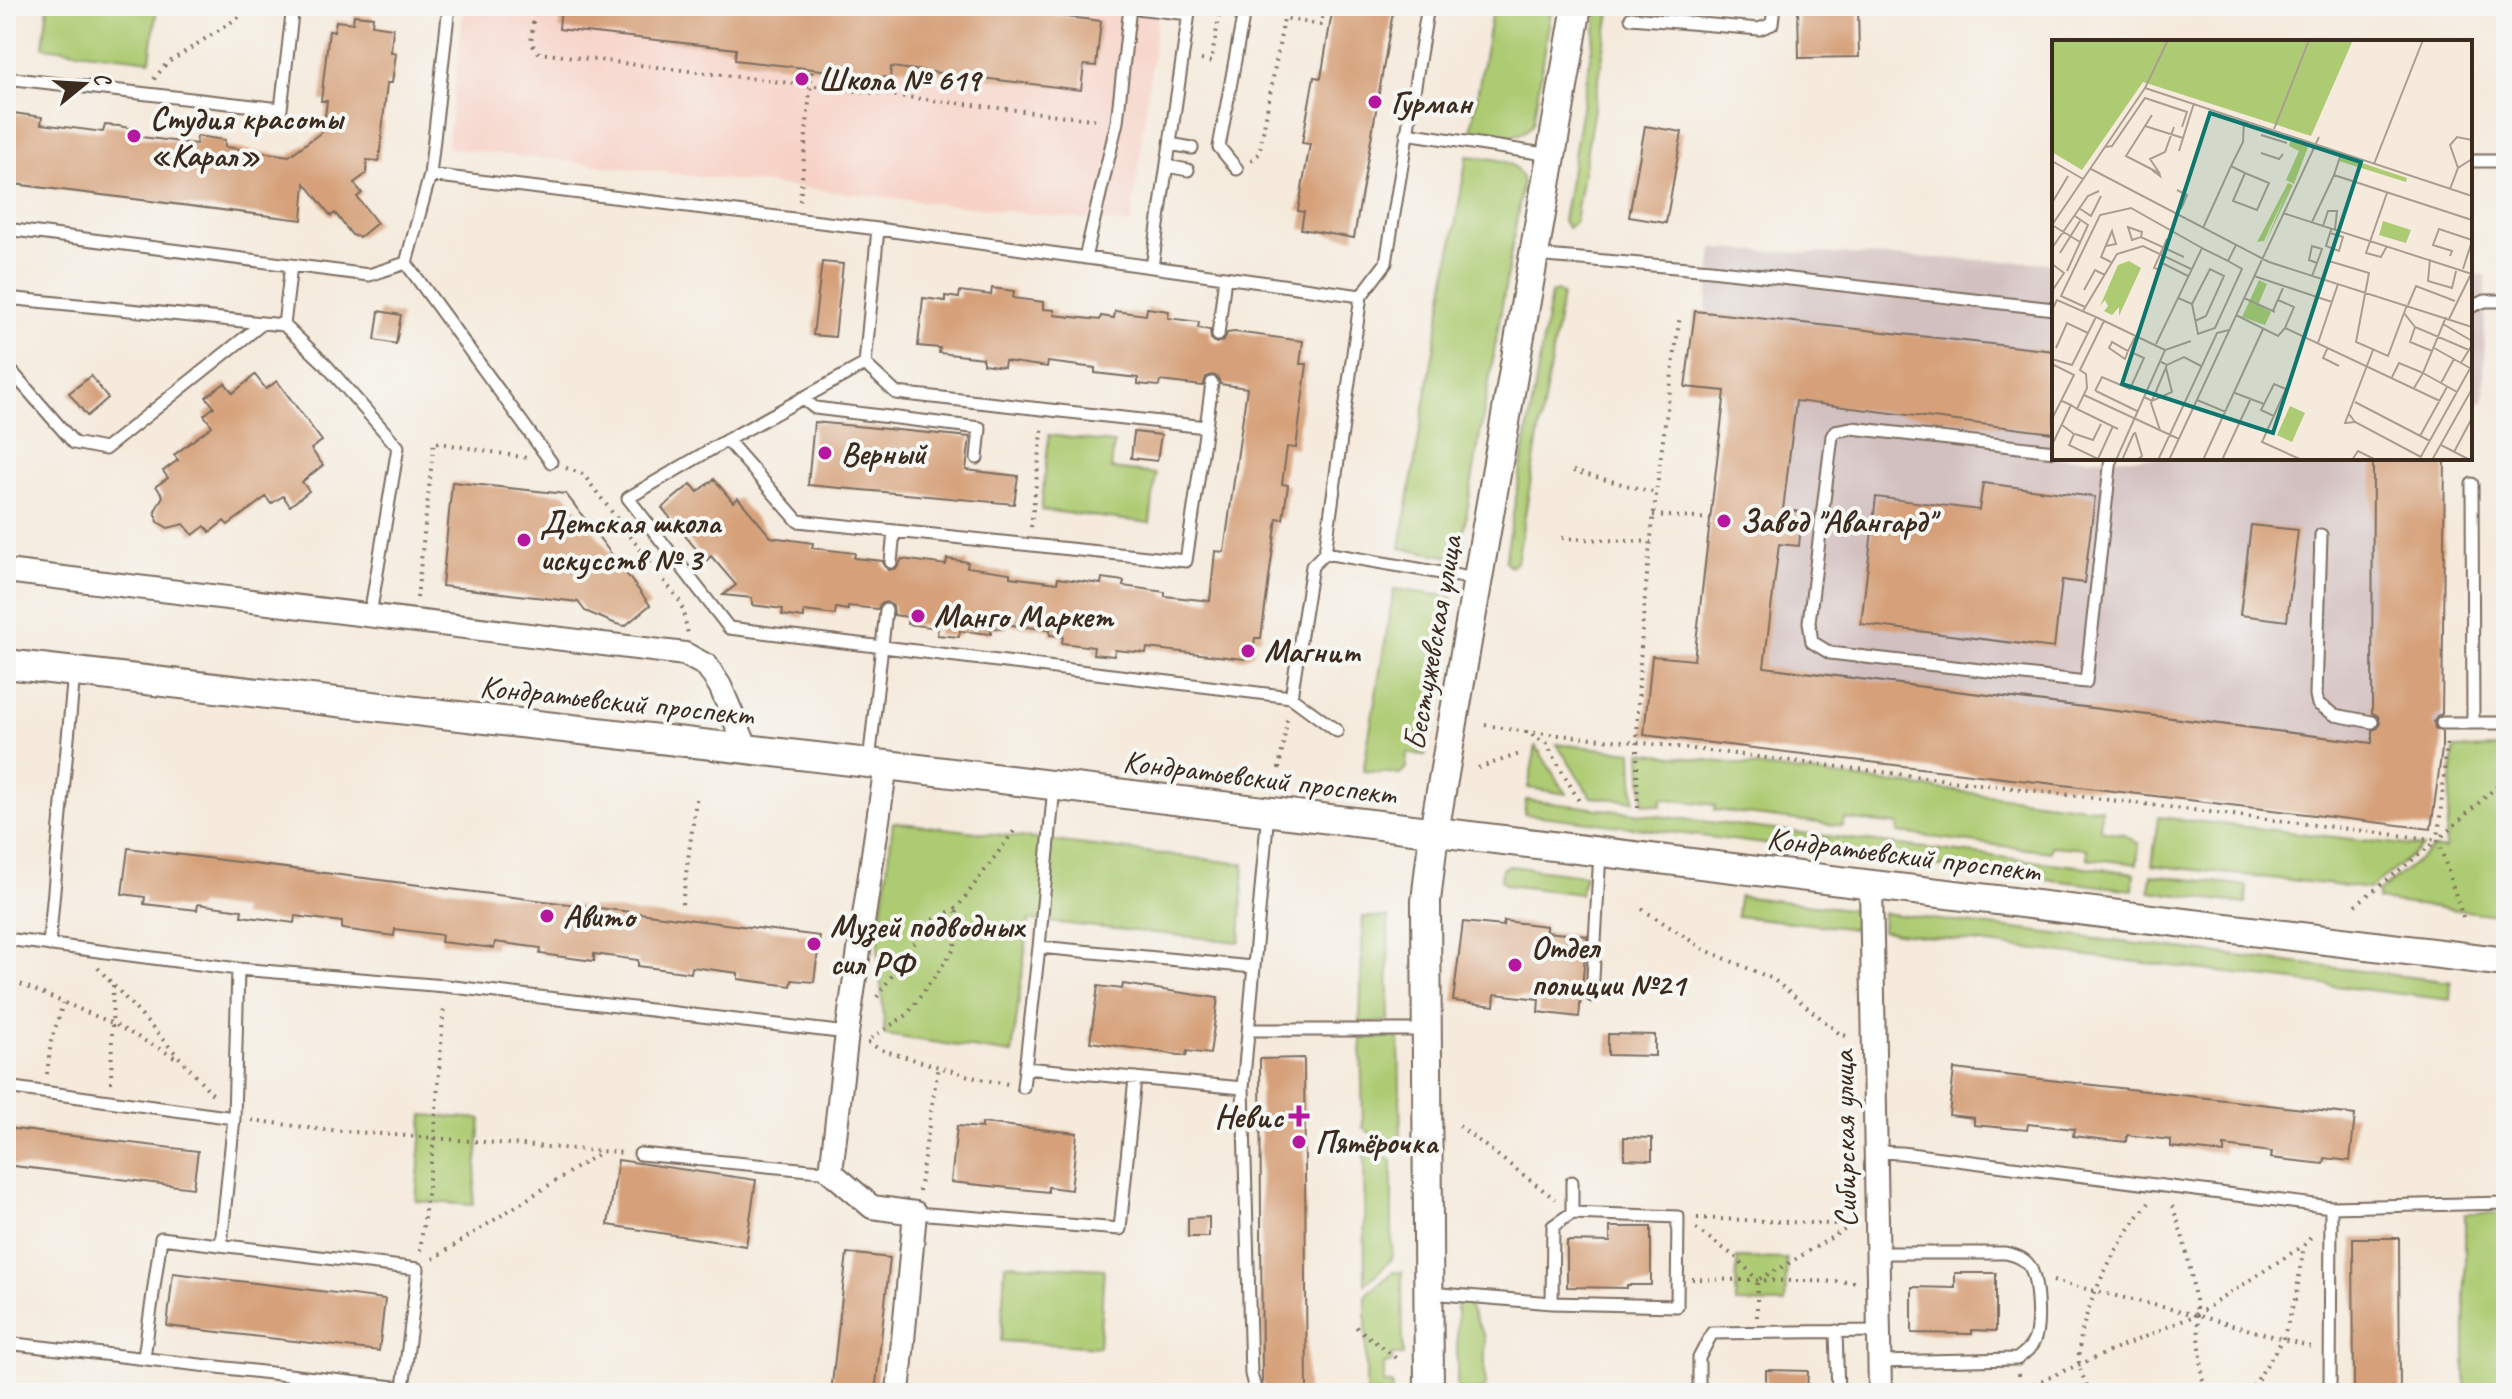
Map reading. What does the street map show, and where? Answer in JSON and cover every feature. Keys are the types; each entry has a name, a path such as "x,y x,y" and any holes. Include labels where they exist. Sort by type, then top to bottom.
{"street":[{"name":"Бестужевская улица","path":"1429,1393 1426,901 1434,832 1577,6"},
{"path":"6,571 685,654 707,666 720,686 747,749"},
{"name":"Кондратьевский проспект","path":"6,664 878,764 2506,962"},
{"path":"878,764 861,1034 831,1172 872,1207 915,1213 898,1393"},
{"name":"Сибирская улица","path":"1871,884 1880,1393"}],"lane":[{"path":"6,78 281,109 293,6"},
{"path":"406,263 430,175 449,6"},
{"path":"1237,169 1219,147 1245,6"},
{"path":"1291,697 1312,566 1325,553 1361,296 1386,263 1428,6"},
{"path":"1631,18 1759,29 1772,24 1774,6"},
{"path":"1085,258 1117,122 1124,7 1189,10 1152,267"},
{"path":"1406,133 1551,155"},
{"path":"1170,144 1192,148"},
{"path":"2472,161 2506,161"},
{"path":"1167,166 1188,170"},
{"path":"430,175 878,229 1361,296"},
{"path":"6,229 369,275 406,263"},
{"path":"865,364 878,229"},
{"path":"1534,255 1711,270 2052,309"},
{"path":"406,263 551,462"},
{"path":"284,325 291,265"},
{"path":"1218,335 1225,277"},
{"path":"6,298 284,325 325,364 398,447 370,615"},
{"path":"2472,306 2485,301 2506,301"},
{"path":"6,365 74,443 105,449 263,323"},
{"path":"865,364 628,498 729,628 1291,697 1337,731"},
{"path":"865,364 896,393 1206,427"},
{"path":"727,440 798,521 1186,561 1212,383"},
{"path":"802,398 815,408 980,428 977,458"},
{"path":"2052,451 1852,428 1835,431 1809,622 1812,642 1830,653 2086,682 2111,460"},
{"path":"2472,484 2473,723"},
{"path":"891,562 894,531"},
{"path":"2321,535 2318,704 2335,715 2372,722"},
{"path":"1325,553 1478,580"},
{"path":"878,764 886,610"},
{"path":"49,945 74,672"},
{"path":"2445,723 2506,723"},
{"path":"1023,1087 1054,786"},
{"path":"1256,1393 1251,1374 1243,1088 1268,812"},
{"path":"1592,996 1600,852"},
{"path":"6,939 238,969 445,986 861,1034"},
{"path":"1039,947 1253,967"},
{"path":"221,1245 234,1118 238,969"},
{"path":"1250,1030 1425,1030"},
{"path":"1025,1068 1243,1088"},
{"path":"915,1213 1120,1229 1135,1078"},
{"path":"6,1087 234,1118"},
{"path":"1875,1152 2164,1186 2331,1212 2506,1203"},
{"path":"640,1154 831,1172"},
{"path":"1572,1182 1572,1213"},
{"path":"2330,1393 2331,1212"},
{"path":"1428,1293 1552,1303 1677,1306 1678,1217 1572,1213 1553,1226 1552,1303"},
{"path":"6,1343 403,1388 418,1269 161,1238 144,1357"},
{"path":"1877,1253 2005,1253 2018,1256 2029,1265 2035,1277 2036,1334 2030,1349 2017,1359 1879,1362"},
{"path":"1836,1331 1838,1393"},
{"path":"1699,1393 1699,1358 1712,1333 1878,1331"}],"path":[{"path":"142,93 166,64 256,6"},
{"path":"535,6 531,43 539,53 1117,122"},
{"path":"1183,56 1211,62 1221,6"},
{"path":"1259,154 1284,18 1321,25 1324,6"},
{"path":"799,220 812,69"},
{"path":"1638,808 1636,742 1653,515 1680,315"},
{"path":"1029,545 1045,410"},
{"path":"414,620 434,442 551,462 583,474 681,603 688,629 687,641"},
{"path":"1573,471 1656,493"},
{"path":"1653,515 1710,519"},
{"path":"1562,538 1651,542"},
{"path":"1279,769 1291,697"},
{"path":"2445,723 2438,840 2463,918"},
{"path":"1485,725 2438,840"},
{"path":"1526,732 1546,743 1579,801"},
{"path":"1478,768 1523,753"},
{"path":"2355,905 2438,840 2506,778"},
{"path":"682,904 697,793"},
{"path":"875,1005 878,993 930,921 957,908 1014,831"},
{"path":"957,908 955,948 907,1015 861,1034 879,1049 979,1079 1023,1087"},
{"path":"1642,909 1705,950 1773,979 1840,1034 1874,1043"},
{"path":"81,949 234,1118 317,1129 640,1154"},
{"path":"6,978 112,1023 183,1061"},
{"path":"111,1101 113,985"},
{"path":"418,1269 434,1138 445,986"},
{"path":"45,1093 51,1042 63,1003"},
{"path":"915,1213 938,1066"},
{"path":"1459,1126 1572,1213"},
{"path":"418,1269 603,1151"},
{"path":"2090,1393 2079,1364 2084,1328 2096,1291 2109,1261 2135,1219 2164,1186 2183,1233 2204,1393"},
{"path":"2012,1393 2196,1315 2304,1245 2331,1212"},
{"path":"1678,1217 1877,1225"},
{"path":"1678,1217 1737,1258 1757,1280 1757,1332"},
{"path":"1757,1280 1851,1225"},
{"path":"2249,1393 2283,1339 2296,1296 2304,1245"},
{"path":"2035,1277 2196,1315 2330,1353"},
{"path":"1678,1278 1877,1283"},
{"path":"1356,1327 1397,1359"}],"shaded area":[{"name":"Школа № 619","path":"464,6 1159,6 1131,225 447,148"},
{"path":"1713,249 2052,263 2052,460 2445,460 2442,749 1644,735 1652,656 1694,660 1725,392 1685,387 1695,311 1706,312"},
{"path":"2472,274 2485,275 2484,402 2472,401"}],"green space":[{"path":"48,6 157,6 150,60 43,47"},
{"path":"1493,6 1552,6 1533,123 1513,136 1471,131"},
{"path":"1599,6 1611,6 1575,222 1568,228 1563,221"},
{"path":"1467,156 1508,163 1515,167 1523,182 1459,558 1400,548"},
{"path":"1557,291 1562,295 1517,562 1510,566 1505,561 1551,294"},
{"path":"1049,435 1114,443 1111,469 1156,474 1150,523 1041,510"},
{"path":"1394,589 1452,597 1425,755 1407,753 1406,768 1400,774 1363,771"},
{"path":"1557,744 1632,752 1634,801 1591,797"},
{"path":"1536,746 1566,794 1528,788"},
{"path":"2506,748 2506,903 2497,915 2377,900 2378,892 2432,849 2445,849 2454,749"},
{"path":"1641,752 2101,809 2100,830 2123,834 2139,844 2137,864 2087,858 2087,849 2051,846 2050,852 1898,833 1899,825 1844,819 1843,826 1714,810 1715,805 1662,798 1661,806 1643,803"},
{"path":"1526,800 2134,873 2133,890 1524,814"},
{"path":"2158,817 2422,847 2370,889 2152,865"},
{"path":"893,822 1244,864 1240,942 1029,920 1012,1054 885,1035 878,946"},
{"path":"1509,866 1585,875 1580,894 1506,885 1501,880 1502,869"},
{"path":"2151,875 2247,886 2246,904 2149,891"},
{"path":"1739,896 1856,910 1865,930 1737,916"},
{"path":"1883,913 2451,982 2450,1000 1882,931"},
{"path":"1363,917 1388,917 1389,1022 1360,1022"},
{"path":"1361,1038 1399,1038 1401,1148 1392,1148 1363,1128"},
{"path":"423,1115 481,1119 473,1205 416,1201"},
{"path":"1364,1141 1392,1161 1392,1259 1365,1284"},
{"path":"2465,1213 2506,1213 2506,1393 2465,1393"},
{"path":"1737,1258 1787,1259 1785,1304 1736,1303"},
{"path":"1005,1264 1104,1269 1099,1347 1001,1341"},
{"path":"1393,1272 1402,1272 1403,1355 1392,1355 1392,1363 1384,1364 1384,1384 1392,1384 1392,1393 1366,1393 1366,1295"},
{"path":"1457,1301 1466,1301 1485,1337 1485,1390 1457,1390"}],"building":[{"path":"561,6 1017,6 1017,11 1101,21 1096,66 1084,65 1081,90 891,67 890,78 735,60 736,49 559,29"},
{"path":"1333,6 1394,6 1354,238 1301,229 1304,212 1298,211 1310,144 1302,143 1314,77 1321,78"},
{"path":"1798,6 1858,6 1859,57 1799,58"},
{"path":"354,15 373,17 372,25 393,28 391,52 396,53 392,83 387,83 379,161 367,160 366,174 354,183 362,193 357,197 377,223 360,237 352,235 335,213 331,216 305,183 302,220 6,183 6,120 13,121 13,113 42,117 41,124 103,132 105,125 119,126 134,129 134,136 196,144 197,136 225,140 225,147 289,156 323,131 327,101 321,101 329,31 334,31 336,21 353,23"},
{"path":"1645,126 1682,132 1666,223 1629,217"},
{"path":"822,262 843,264 835,337 813,335"},
{"path":"992,288 1014,291 1013,298 1043,302 1043,309 1055,310 1054,315 1100,320 1101,316 1114,318 1115,311 1146,315 1147,308 1169,311 1168,318 1199,322 1198,328 1210,330 1211,339 1216,343 1224,341 1227,333 1235,332 1303,341 1300,364 1307,364 1296,448 1287,447 1282,484 1288,485 1283,519 1277,518 1261,638 1255,638 1253,653 1244,659 1147,648 1146,653 1115,650 1114,656 1093,654 1094,647 1062,643 1063,636 1050,635 1050,630 1004,624 1004,629 991,628 991,634 960,631 959,637 937,635 938,628 907,624 908,617 894,615 893,606 886,602 880,604 878,609 836,608 835,615 804,611 804,618 782,615 783,609 752,605 752,598 723,595 736,585 711,556 706,561 662,508 691,484 698,492 714,479 733,502 738,498 771,537 813,543 812,548 855,553 854,558 883,561 889,570 897,568 902,559 946,565 947,559 968,562 967,567 1010,573 1010,577 1057,583 1058,578 1101,584 1102,578 1124,581 1123,586 1165,592 1165,596 1210,601 1215,551 1224,552 1247,388 1220,384 1218,377 1212,375 1206,377 1203,386 1160,381 1159,386 1138,384 1138,378 1095,373 1095,368 1048,362 1047,367 1005,361 1004,367 983,364 983,358 939,353 940,348 918,346 923,298 945,301 945,296 959,298 960,291 991,295"},
{"path":"379,311 401,315 396,344 375,340"},
{"path":"1695,311 2052,351 2052,433 1796,401 1783,510 1802,512 1799,546 1779,544 1764,667 2372,743 2372,730 2378,728 2380,723 2378,716 2372,713 2373,460 2445,460 2442,714 2434,722 2435,728 2442,732 2442,749 2431,829 1644,735 1652,656 1694,660 1725,391 1685,387"},
{"path":"255,375 266,389 277,381 322,441 311,449 323,465 302,482 309,491 290,506 283,496 271,504 266,497 228,525 224,521 210,532 205,526 193,535 184,524 168,528 158,522 155,511 163,496 156,486 168,478 163,471 178,460 174,455 212,426 204,415 214,407 206,397 225,383 233,393"},
{"path":"91,376 108,398 87,416 69,393"},
{"path":"814,422 970,437 966,470 1018,476 1014,504 808,485"},
{"path":"1134,432 1161,435 1157,461 1131,458"},
{"name":"Детская школа искусств № 3","path":"452,482 566,494 650,605 625,626 585,611 578,602 442,586"},
{"path":"1983,483 2095,497 2084,583 2062,580 2054,648 1861,624 1876,497 1979,510"},
{"path":"2251,525 2298,530 2287,621 2240,615"},
{"path":"128,848 820,936 814,982 792,980 791,986 738,979 738,973 692,967 691,973 638,966 638,960 594,954 594,961 540,954 541,948 495,942 494,948 441,942 442,935 395,929 394,936 342,929 342,922 295,916 294,923 241,916 242,910 198,904 197,910 144,904 145,897 122,894"},
{"name":"Отдел полиции №21","path":"1504,921 1546,926 1546,932 1587,936 1579,1017 1538,1012 1539,999 1495,994 1494,1006 1453,1001 1463,922 1503,926"},
{"path":"1123,984 1218,998 1210,1054 1187,1051 1186,1056 1090,1042 1098,986 1122,989"},
{"path":"1608,1034 1655,1035 1655,1056 1608,1055"},
{"path":"1304,1058 1307,1393 1264,1393 1260,1059"},
{"path":"1954,1069 2355,1115 2350,1161 2325,1158 2324,1164 2271,1158 2272,1152 2224,1146 2224,1153 2171,1147 2171,1140 2127,1135 2126,1142 2073,1136 2074,1129 2028,1124 2027,1130 1974,1125 1974,1118 1949,1115"},
{"path":"982,1123 1077,1133 1071,1190 1048,1187 1048,1192 951,1182 957,1126 982,1128"},
{"path":"6,1128 198,1151 193,1188 6,1165"},
{"path":"1624,1137 1652,1138 1652,1160 1624,1159"},
{"path":"618,1160 756,1180 746,1246 608,1225"},
{"path":"1209,1217 1209,1237 1188,1237 1188,1218"},
{"path":"1610,1227 1651,1227 1651,1285 1627,1285 1627,1288 1567,1287 1567,1241 1610,1242"},
{"path":"2353,1238 2399,1238 2400,1393 2354,1393"},
{"path":"847,1253 890,1258 875,1393 831,1393"},
{"path":"173,1273 385,1299 379,1351 167,1326"},
{"path":"1955,1273 1996,1273 1996,1331 1972,1330 1972,1334 1912,1333 1912,1287 1955,1288"},
{"path":"1766,1370 1808,1371 1807,1393 1766,1393"}],"place":[{"name":"Школа № 619","path":"802,79"},
{"name":"Гурман","path":"1375,102"},
{"name":"Студия красоты «Карал»","path":"134,136"},
{"name":"Верный","path":"825,453"},
{"name":"Завод \"Авангард\"","path":"1724,521"},
{"name":"Детская школа искусств № 3","path":"524,540"},
{"name":"Манго Маркет","path":"918,616"},
{"name":"Магнит","path":"1248,651"},
{"name":"Авито","path":"547,916"},
{"name":"Музей подводных сил РФ","path":"814,944"},
{"name":"Отдел полиции №21","path":"1515,965"},
{"name":"Невис","path":"1299,1116"},
{"name":"Пятёрочка","path":"1299,1142"}]}
